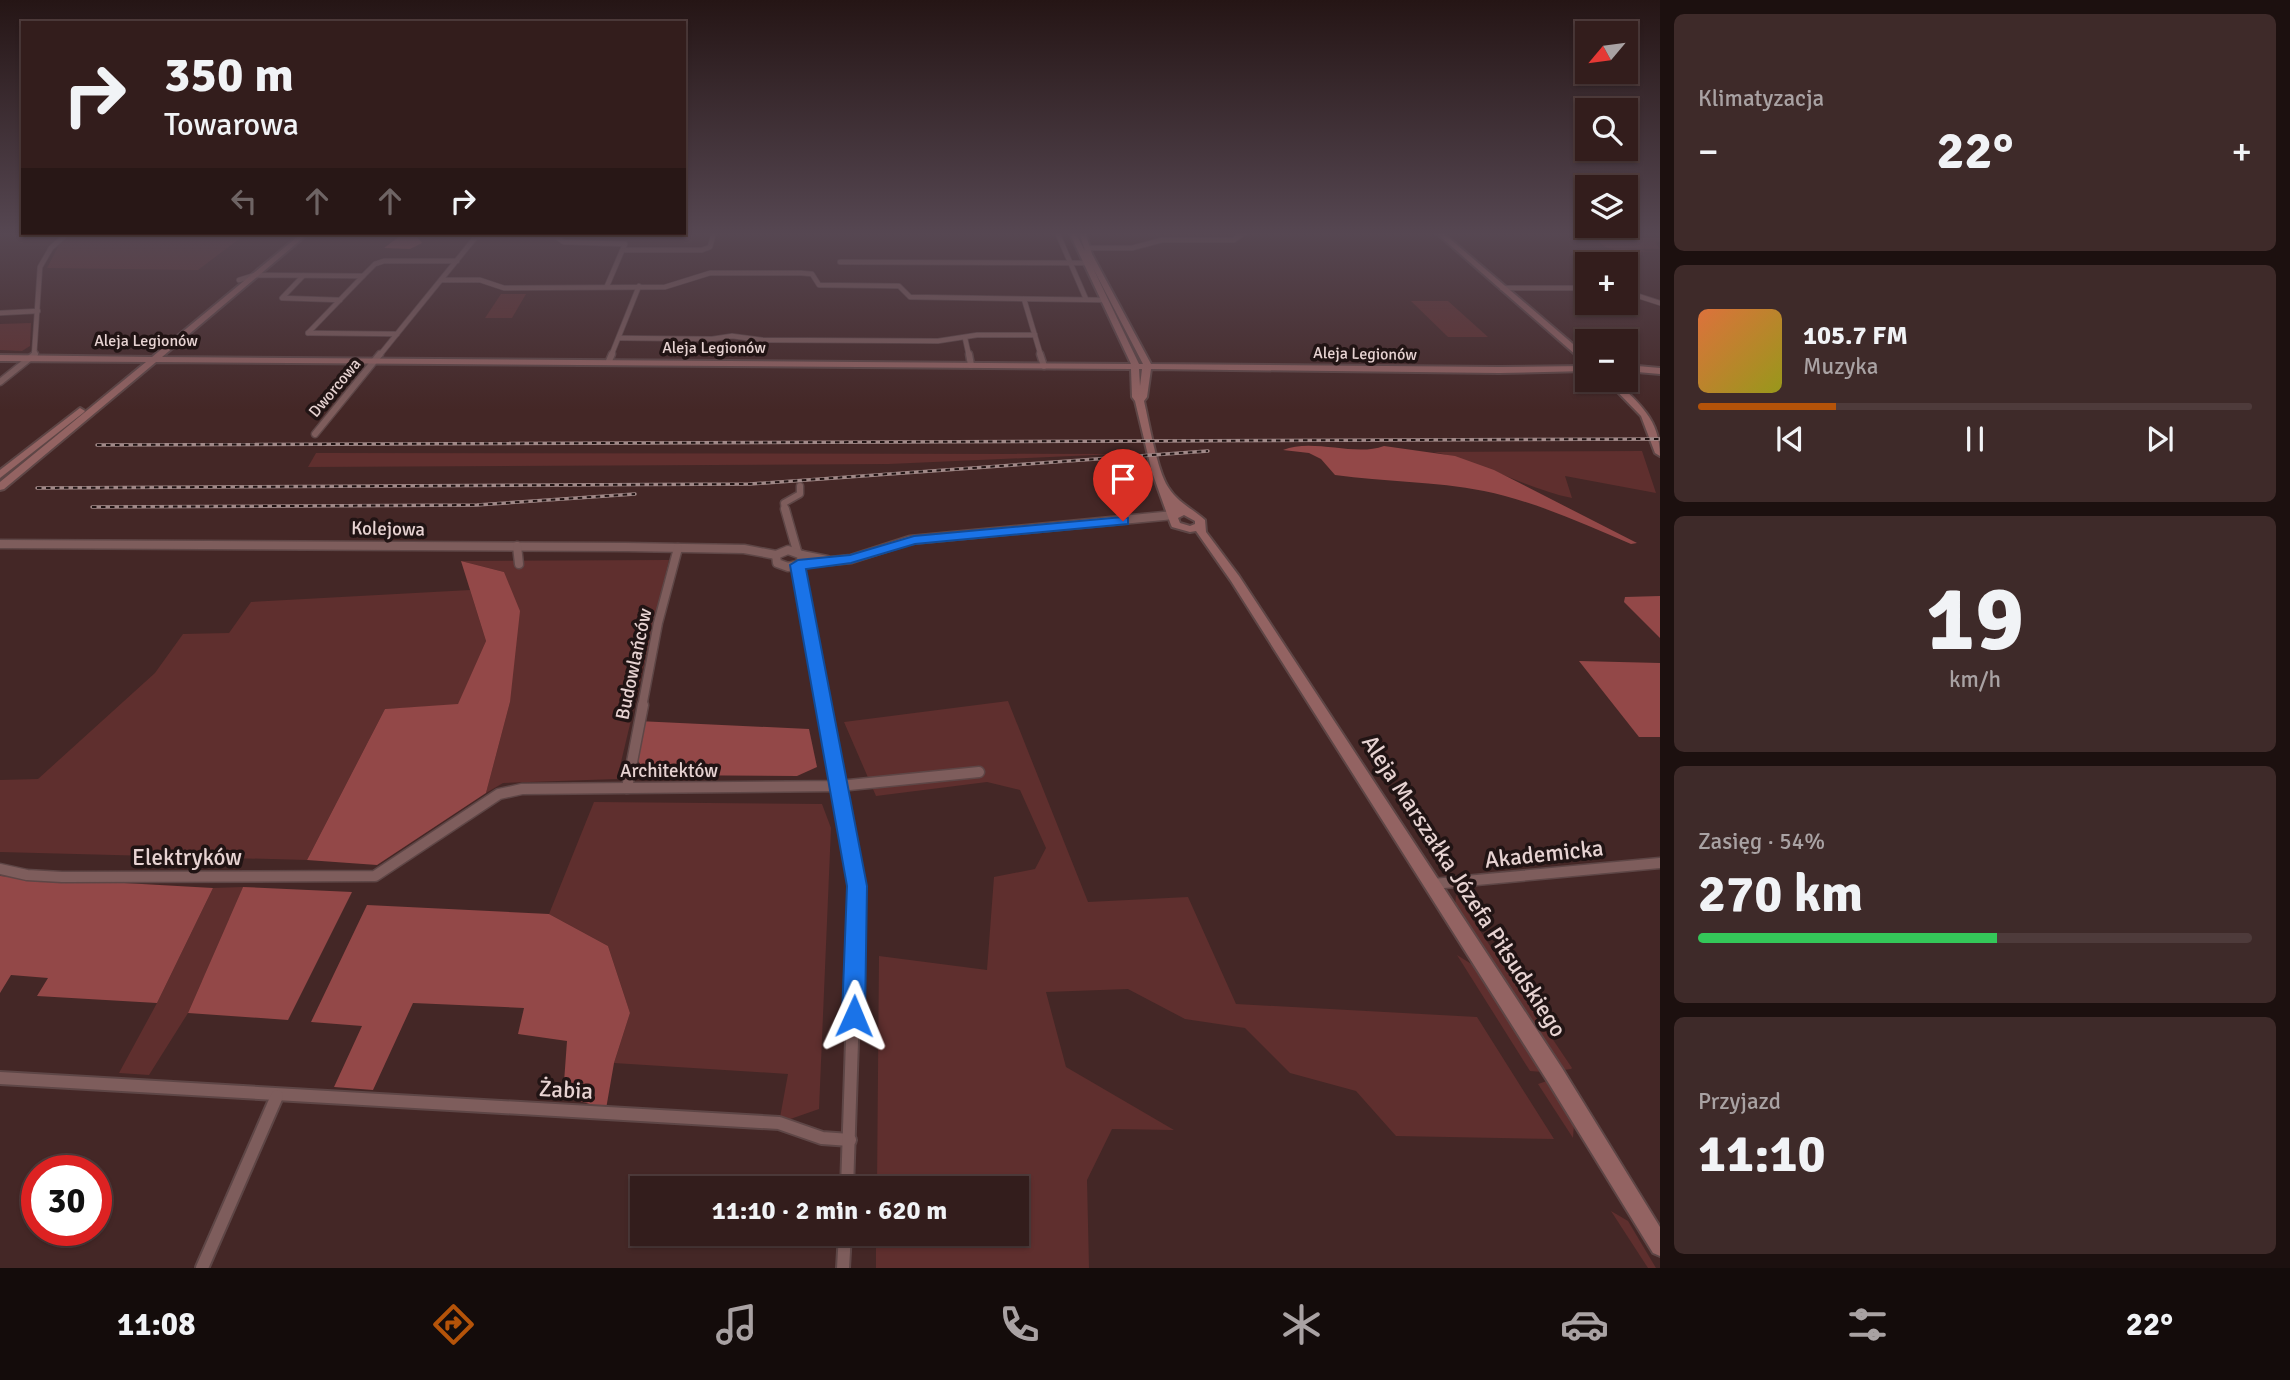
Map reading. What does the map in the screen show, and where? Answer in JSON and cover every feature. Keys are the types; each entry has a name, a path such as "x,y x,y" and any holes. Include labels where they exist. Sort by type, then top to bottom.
{"main road":[{"path":"0,475 151,357 225,291"},
{"name":"Aleja Legionów","path":"151,357 376,360"},
{"name":"Aleja Legionów","path":"1537,370 1575,370"},
{"name":"Aleja Marszałka Józefa Piłsudskiego","path":"1200,526 1201,533 1220,557"}],"street":[{"path":"0,382 33,357 39,291"},
{"path":"0,487 230,291"},
{"path":"288,291 282,298 340,300"},
{"path":"348,291 308,333 397,334"},
{"name":"Dworcowa","path":"314,434 432,291"},
{"path":"609,361 637,291"},
{"path":"902,291 910,297 1103,300"},
{"path":"1082,291 1086,299"},
{"name":"Aleja Marszałka Józefa Piłsudskiego","path":"1100,291 1135,366 1134,387 1155,463 1177,521 1220,557 1555,1075 1660,1246"},
{"name":"Aleja Marszałka Józefa Piłsudskiego","path":"1105,291 1148,366"},
{"path":"1506,291 1575,350"},
{"path":"1638,296 1660,303"},
{"path":"1024,299 1048,366"},
{"path":"0,314 38,312"},
{"path":"619,338 712,339 735,336 762,340 938,341 1035,335"},
{"path":"965,338 971,365"},
{"name":"Aleja Legionów","path":"0,356 151,357"},
{"name":"Aleja Legionów","path":"376,360 1537,370"},
{"path":"1139,400 1143,397 1148,366"},
{"path":"1638,370 1659,371"},
{"path":"1622,392 1647,418 1660,453"},
{"path":"800,486 800,494 784,503 790,534 799,559 800,586 857,886 848,1176"},
{"name":"Aleja Marszałka Józefa Piłsudskiego","path":"1166,491 1188,513 1200,520 1200,526"},
{"path":"1177,521 1188,513"},
{"path":"784,567 799,559 851,559 914,540 1142,520 1177,521 1200,526"},
{"path":"790,534 777,563 784,567 800,586"},
{"name":"Kolejowa","path":"0,544 744,549 780,552 799,559"},
{"path":"517,546 519,564"},
{"name":"Budowlańców","path":"626,789 658,623 678,548"},
{"name":"Architektów","path":"375,876 499,794 522,789 839,786 979,772"},
{"name":"Akademicka","path":"1432,884 1660,863"},
{"name":"Elektryków","path":"0,869 27,875 62,877 375,876"},
{"name":"Żabia","path":"0,1078 277,1096 779,1122 822,1138 850,1140"},
{"path":"202,1268 277,1096"},
{"path":"843,1268 844,1246"}],"shaded area":[{"path":"501,294 526,294 512,318 485,318"},
{"path":"1411,301 1448,301 1488,337 1448,337"},
{"path":"31,323 30,346 22,351 0,350 0,324"},
{"path":"1307,446 1360,450 1384,446 1455,456 1494,470 1637,543 1631,544 1559,514 1503,495 1447,485 1335,475 1321,459 1309,453 1283,450"},
{"path":"1642,451 1656,493 1565,476 1572,498 1434,452"},
{"path":"316,453 1117,454 889,464 308,467"},
{"path":"669,560 617,779 503,783 486,793 510,702 504,572 461,561"},
{"path":"461,561 504,572 520,611 510,702 486,793 377,865 307,860 385,709 458,704 486,641"},
{"path":"470,590 486,641 458,705 385,709 307,860 0,852 0,780 38,779 155,673 183,634 229,633 251,602"},
{"path":"1660,596 1660,638 1624,602 1625,597"},
{"path":"1579,661 1660,663 1660,737 1639,737"},
{"path":"1008,701 1088,902 1188,897 1236,1004 1477,1017 1554,1139 1396,1136 1356,1091 1290,1073 1245,1028 1185,1019 1128,989 1046,992 1066,1067 1174,1130 1112,1129 1087,1180 1089,1268 876,1268 876,1246 1029,1246 1029,1176 877,1176 879,956 987,970 994,877 1035,869 1046,848 1020,790 987,782 876,796 844,722"},
{"path":"638,721 809,729 817,767 797,776 648,775 633,754"},
{"path":"594,802 822,804 831,828 819,1109 779,1123 788,1074 614,1063 630,1013 608,946 549,914"},
{"path":"0,876 213,888 157,1003 37,996 48,978 11,975 0,993"},
{"path":"243,887 188,1013 149,1075 119,1073 157,1003 213,888"},
{"path":"243,887 352,892 288,1020 188,1013"},
{"path":"1456,895 1571,1069 1563,1070 1455,906"},
{"path":"367,905 549,914 608,946 630,1013 614,1063 606,1109 563,1096 567,1041 518,1034 524,1008 413,1003 373,1090 334,1087 362,1026 311,1022"},
{"path":"1457,955 1473,965 1542,1072 1530,1071"},
{"path":"1547,1081 1574,1123 1573,1138 1538,1084"},
{"path":"1611,1211 1628,1221 1656,1268 1648,1268"}],"railway":[{"path":"97,445 1660,439"},
{"path":"37,488 750,484 1208,451"},
{"path":"92,507 477,505 635,494"}],"route":[{"path":"854,1016 857,886 798,565 851,559 914,540 1123,521"}]}
